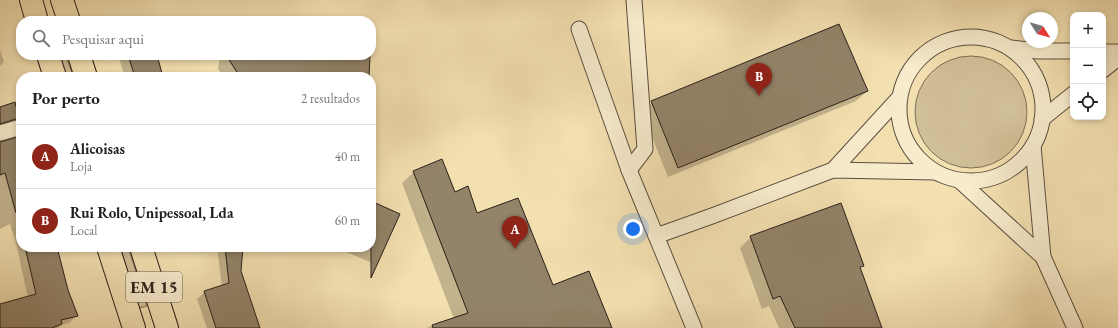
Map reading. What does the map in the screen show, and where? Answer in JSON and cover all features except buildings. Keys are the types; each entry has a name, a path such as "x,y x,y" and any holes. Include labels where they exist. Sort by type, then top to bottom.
{"main road":[{"path":"31,0 36,16"},
{"path":"62,0 67,16"},
{"path":"50,60 53,72"},
{"path":"81,60 85,72"},
{"name":"EM 15","path":"110,252 134,328"},
{"name":"EM 15","path":"143,252 166,328"}],"street":[{"path":"629,170 645,149 634,0"},
{"path":"579,29 629,170 694,328"},
{"path":"1011,48 1029,65 1038,82 1043,100 1042,119 1039,133 1033,146 1020,162 1002,174 982,181 960,181 946,178 934,172 917,158 905,141 899,120 898,99 906,76 921,56 941,42 964,36 989,39 1011,48 1038,51 1070,51"},
{"path":"1106,52 1118,52"},
{"path":"1106,68 1118,58"},
{"path":"1042,119 1070,96"},
{"path":"833,170 898,99"},
{"path":"0,133 16,128"},
{"path":"1033,146 1043,257 1075,328"},
{"path":"656,236 833,170 934,172"},
{"path":"960,181 1043,257"}],"shaded area":[{"path":"971,56 993,60 1011,72 1023,90 1027,112 1023,134 1011,152 993,164 971,168 949,164 931,152 919,134 915,112 919,90 931,72 949,60"},
{"path":"61,60 67,60 72,72 64,72"},
{"path":"122,252 130,252 147,306 139,308"}],"place":[{"name":"Rui Rolo, Unipessoal, Lda","path":"759,96"},
{"name":"Alicoisas","path":"515,249"}]}
